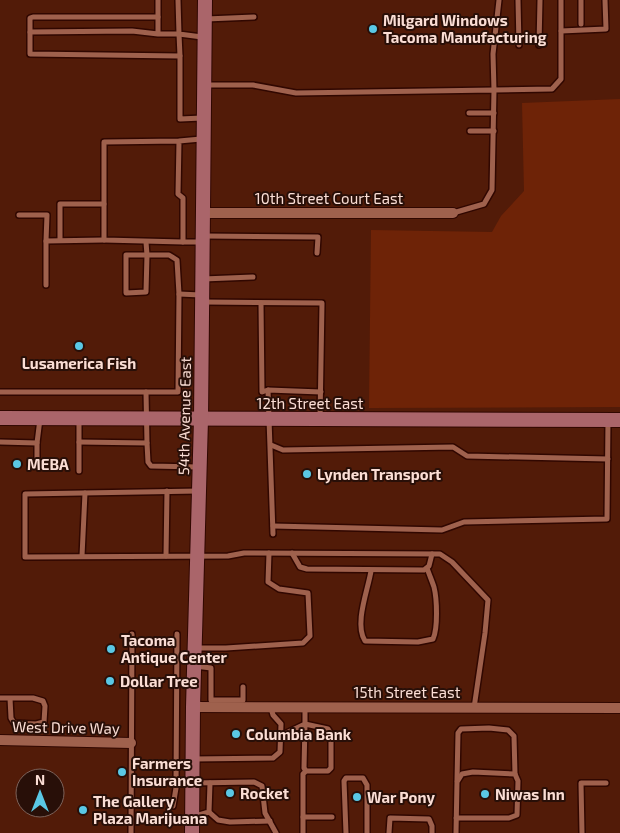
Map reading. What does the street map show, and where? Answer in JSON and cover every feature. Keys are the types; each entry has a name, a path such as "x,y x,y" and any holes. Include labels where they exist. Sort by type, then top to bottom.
{"main road":[{"name":"54th Avenue East","path":"192,833 192,759 186,701 194,666 200,467 204,239 205,0"},
{"name":"12th Street East","path":"0,418 614,420"}],"street":[{"name":"10th Street Court East","path":"204,213 453,213"},
{"name":"15th Street East","path":"186,701 270,707 620,708"},
{"name":"West Drive Way","path":"0,740 131,743"}],"lane":[{"path":"158,0 158,34"},
{"path":"178,0 180,119 204,117"},
{"path":"453,213 484,204 492,190 494,131 493,54 499,0"},
{"path":"518,0 519,45"},
{"path":"539,45 540,0"},
{"path":"205,84 253,85 296,93 552,89 561,79 561,0"},
{"path":"581,0 582,24"},
{"path":"561,31 606,29 605,0"},
{"path":"158,17 33,17 30,18 30,54 180,56"},
{"path":"205,19 254,17"},
{"path":"30,32 132,31 205,37"},
{"path":"469,113 494,113"},
{"path":"470,131 494,131"},
{"path":"104,240 104,142 204,139"},
{"path":"179,141 178,194 182,198 183,242"},
{"path":"60,240 60,204 104,204"},
{"path":"19,216 47,215 46,286"},
{"path":"46,241 183,242 204,239 318,237 317,253"},
{"path":"0,392 178,392 179,294 177,260 169,255 146,255 126,255 126,292 146,292 146,255 146,242"},
{"path":"203,279 253,277"},
{"path":"179,294 262,303 322,303 320,419"},
{"path":"262,303 262,392 268,390 321,392"},
{"path":"268,390 273,534"},
{"path":"146,392 148,462 151,466 200,467"},
{"path":"37,462 40,418"},
{"path":"79,418 79,471"},
{"path":"273,526 442,530 464,522 607,519 608,459 614,420"},
{"path":"0,442 37,443"},
{"path":"79,442 147,443"},
{"path":"271,445 283,450 453,448 467,456 608,459"},
{"path":"199,490 25,494 25,557 197,556 269,553 440,554 452,562 488,600 474,708"},
{"path":"166,556 167,491"},
{"path":"82,556 85,493"},
{"path":"195,648 303,643 310,636 308,593 279,589 268,582 269,553"},
{"path":"292,553 300,567 307,570 413,571 427,568"},
{"path":"371,571 362,614 362,636 365,641 418,642 433,639 436,610 434,588 427,568 432,554"},
{"path":"131,833 132,634"},
{"path":"173,806 186,701 177,634"},
{"path":"194,666 211,668 211,700 242,704 243,687"},
{"path":"0,698 10,698 34,698 43,701 45,706 44,722 36,724 14,723 11,718 10,698"},
{"path":"192,759 273,758 280,752 281,724 273,715 270,707"},
{"path":"305,707 304,768 306,771"},
{"path":"280,736 305,724 328,729 331,734 331,768 328,771 306,771"},
{"path":"456,818 509,818 518,815 518,781 515,774 514,736 508,730 489,728 461,729 458,733 456,818 456,833"},
{"path":"303,833 303,774 306,771"},
{"path":"457,782 462,774 473,772 515,774"},
{"path":"346,833 345,814 348,785 352,779 357,777 363,778 367,785 367,833"},
{"path":"192,782 254,782 262,786 265,813 276,833"},
{"path":"209,812 210,782"},
{"path":"582,833 581,783 606,783"},
{"path":"192,817 209,812"},
{"path":"209,812 218,820 230,822 270,821"},
{"path":"302,817 332,817"},
{"path":"389,833 390,818 429,819 432,833"}],"shaded area":[{"path":"620,99 620,407 369,408 371,230 492,232 501,216 524,191 522,103"}],"place":[{"name":"Milgard Windows Tacoma Manufacturing","path":"373,29"},
{"name":"Lusamerica Fish","path":"79,346"},
{"name":"MEBA","path":"17,464"},
{"name":"Lynden Transport","path":"307,474"},
{"name":"Tacoma Antique Center","path":"111,649"},
{"name":"Dollar Tree","path":"110,681"},
{"name":"Columbia Bank","path":"236,734"},
{"name":"Farmers Insurance","path":"122,772"},
{"name":"Rocket","path":"230,793"},
{"name":"Niwas Inn","path":"485,794"},
{"name":"War Pony","path":"357,797"},
{"name":"The Gallery Plaza Marijuana","path":"83,810"}]}
